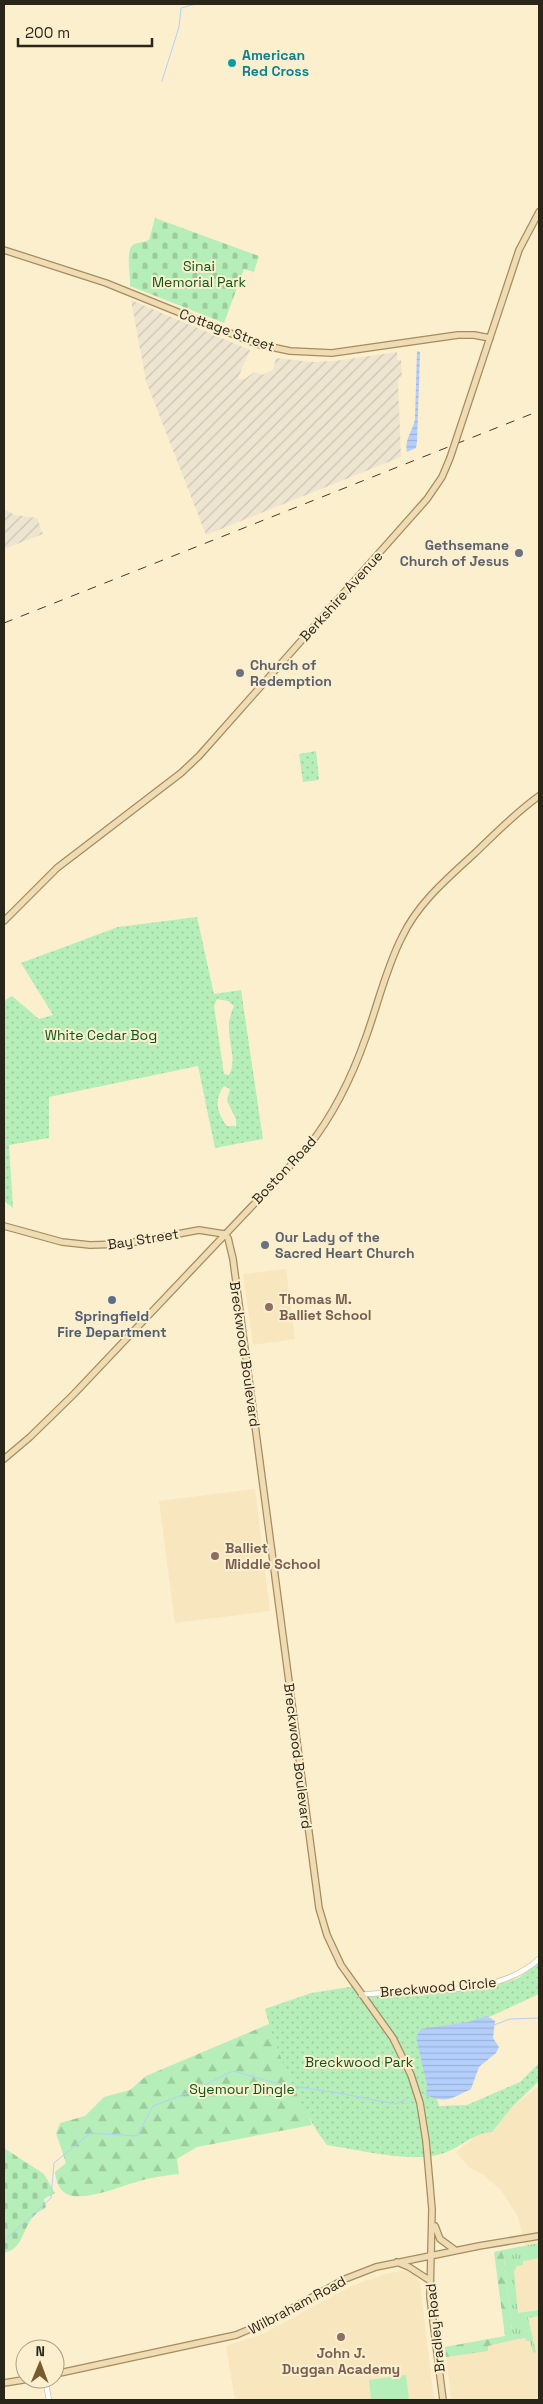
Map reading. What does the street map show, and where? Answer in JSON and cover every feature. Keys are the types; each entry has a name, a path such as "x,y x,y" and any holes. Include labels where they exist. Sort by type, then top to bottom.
{"main road":[{"name":"Berkshire Avenue","path":"4,921 57,868 199,756 427,499 442,477 450,458 522,243 539,212"},
{"name":"Cottage Street","path":"4,250 106,283 258,344 290,351 332,352 467,334 490,338"},
{"name":"Boston Road","path":"4,1459 61,1407 224,1234 297,1160 330,1116 357,1062 394,952 415,914 436,890 479,849 518,812 539,796"},
{"name":"Bay Street","path":"4,1226 62,1242 90,1245 124,1244 199,1230 224,1234"},
{"name":"Breckwood Boulevard","path":"224,1234 228,1238 233,1259 319,1908 327,1935 341,1965 393,2038 416,2088 425,2133 432,2218 430,2255"},
{"path":"432,2218 440,2238 455,2250"},
{"name":"Wilbraham Road","path":"65,2372 236,2335 268,2322 354,2275 397,2262 539,2236"},
{"name":"Bradley Road","path":"430,2255 430,2280 443,2400"},
{"path":"397,2262 409,2266 430,2280"}],"street":[{"name":"Breckwood Circle","path":"361,1995 494,1984 516,1976 539,1959"}],"shaded area":[{"path":"131,300 250,350 237,380 245,379 254,372 262,375 273,370 276,358 313,362 335,361 397,352 397,360 401,360 402,377 399,378 398,385 401,457 206,535 146,381"},
{"path":"4,509 15,515 37,518 43,534 4,549"},
{"name":"Thomas M. Balliet School","path":"286,1269 295,1339 253,1345 243,1274"},
{"name":"Balliet Middle School","path":"255,1489 270,1611 175,1623 159,1501"},
{"path":"539,2086 539,2400 451,2400 445,2347 516,2334 508,2250 526,2247 518,2217 502,2191 484,2175 470,2168 456,2152"},
{"name":"John J. Duggan Academy","path":"405,2270 414,2274 420,2283 434,2400 235,2400 226,2346 263,2334 351,2286 385,2274"}],"green space":[{"name":"Sinai Memorial Park","path":"155,218 259,256 254,272 244,269 224,323 130,286 129,252 133,245 149,240"},
{"path":"316,751 319,780 303,782 299,754"},
{"name":"White Cedar Bog","path":"197,917 214,994 241,990 263,1139 215,1148 198,1066 49,1097 49,1138 9,1145 13,1208 4,1201 4,1001 12,996 39,1019 53,1015 21,963 118,927","holes":["217,999 228,1001 234,1006 229,1023 233,1058 229,1075 224,1074 214,1006","224,1086 230,1089 227,1101 236,1119 236,1126 227,1126 219,1112 219,1096"]},
{"name":"Breckwood Park","path":"539,1958 539,1994 433,2043 427,2068 439,2106 467,2105 520,2082 539,2063 539,2081 511,2108 492,2132 478,2135 445,2153 424,2157 397,2156 327,2145 308,2116 290,2080 275,2043 265,2009 311,1993 356,1986 369,1993 489,1987 519,1978"},
{"name":"Syemour Dingle","path":"269,2024 312,2125 197,2147 177,2159 179,2174 143,2180 83,2196 73,2196 61,2189 55,2172 66,2163 56,2133 60,2123 85,2116 104,2097 130,2090 146,2076"},
{"path":"4,2148 44,2174 55,2193 44,2199 46,2207 29,2222 15,2248 4,2253"},
{"path":"539,2243 539,2258 523,2261 523,2265 517,2266 514,2271 518,2313 539,2310 539,2316 528,2318 536,2352 533,2353 530,2341 526,2341 525,2338 513,2340 503,2250"},
{"path":"503,2250 513,2340 488,2346 488,2351 446,2357 445,2347 505,2336 494,2252"},
{"path":"406,2375 409,2400 371,2400 369,2380"}],"water":[{"path":"417,351 420,352 417,442 416,448 407,452 407,443 415,419"},
{"path":"487,2016 495,2021 493,2038 499,2047 496,2053 479,2067 471,2089 449,2099 433,2098 426,2095 427,2085 416,2037 421,2029 468,2022"}],"waterway":[{"path":"162,81 179,27 181,8 196,4"},
{"path":"494,2025 510,2019 539,2018"},
{"path":"4,2241 51,2198 54,2163 90,2133 137,2136 153,2106 190,2092 233,2071 279,2084 396,2104 408,2098"}],"railway":[{"path":"4,623 539,411"}],"place":[{"name":"American Red Cross","path":"232,63"},
{"name":"Gethsemane Church of Jesus","path":"519,553"},
{"name":"Church of Redemption","path":"240,673"},
{"name":"Our Lady of the Sacred Heart Church","path":"265,1245"},
{"name":"Springfield Fire Department","path":"112,1300"},
{"name":"Thomas M. Balliet School","path":"269,1307"},
{"name":"Balliet Middle School","path":"215,1556"},
{"name":"John J. Duggan Academy","path":"341,2337"}]}
